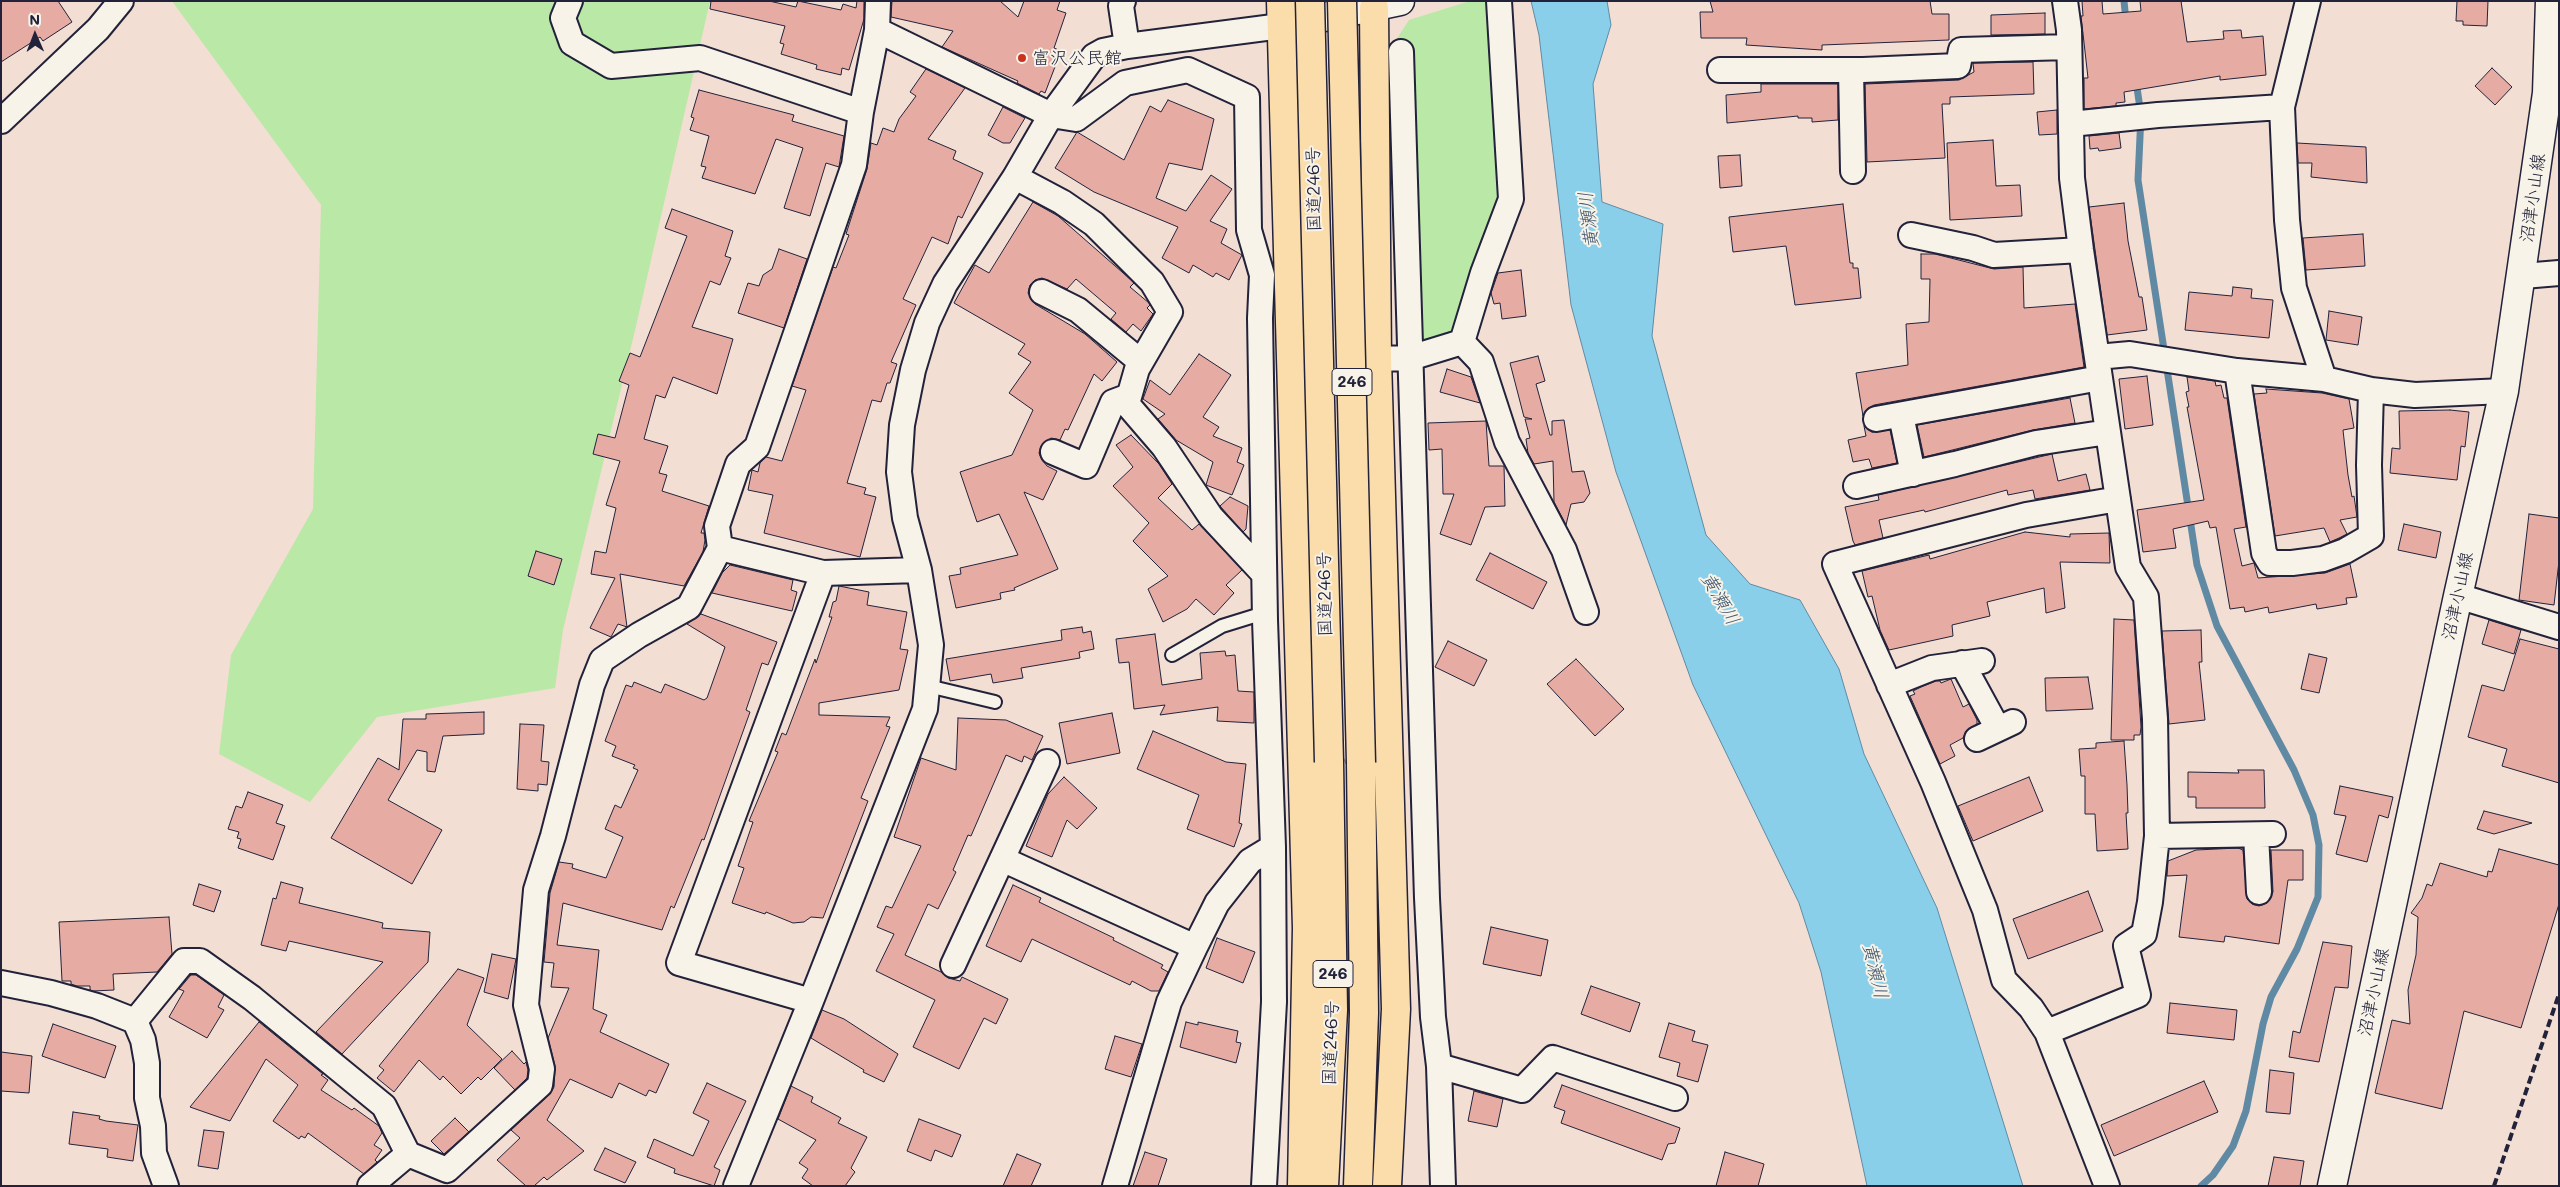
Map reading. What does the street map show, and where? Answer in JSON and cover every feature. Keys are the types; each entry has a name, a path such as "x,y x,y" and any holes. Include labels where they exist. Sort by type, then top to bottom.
{"highway":[{"name":"国道246号","path":"1310,1 1329,762 1333,1010 1324,1186"},
{"name":"国道246号","path":"1342,1 1361,763 1364,1013 1358,1186"},
{"path":"1373,5 1377,359 1396,1009 1387,1186"},
{"path":"1281,14 1307,928 1302,1186"}],"main road":[{"path":"1281,14 1400,1"},
{"name":"沼津小山線","path":"2332,1186 2458,596 2504,391 2522,276 2550,130 2547,93 2550,1"}],"street":[{"path":"1,121 98,29 121,1"},
{"path":"570,1 563,18 572,43 611,66 700,58 861,112"},
{"path":"135,1022 184,961 200,961 252,998 384,1106 408,1154 447,1170 540,1085 542,1069 526,1005 536,890 553,836 592,685 602,660 639,635 689,607 720,548 716,526 738,464 757,447 854,165 861,112 877,30 878,1"},
{"path":"1123,1 1120,6 1127,46"},
{"path":"1462,342 1483,273 1510,199 1499,1"},
{"path":"2047,1032 2138,995 2126,946 2144,934 2150,902 2157,836 2155,719 2146,597 2128,567 2072,178 2069,46 2065,1"},
{"path":"2308,1 2282,107 2287,220 2294,288 2324,379"},
{"path":"736,1186 811,1001 925,709 932,645 919,570 905,518 899,472 902,425 913,370 928,323 945,284 1015,177 1051,115 1094,56 1103,51 1281,14"},
{"path":"877,30 1051,115 1076,119 1125,84 1188,70 1247,98 1249,230 1262,275 1260,318 1264,613 1273,847 1274,1002 1264,1186"},
{"path":"1720,70 1850,70 1958,66 1961,50 2069,46"},
{"path":"1401,52 1427,898 1433,1017 1439,1066 1443,1186"},
{"path":"1850,70 1853,171"},
{"path":"2071,124 2122,118 2282,107"},
{"path":"1015,177 1062,202 1094,224 1152,282 1170,312 1141,362 1127,404 1164,447 1211,517 1264,574"},
{"path":"1911,235 1973,248 1994,255 2082,250"},
{"path":"2522,276 2559,273"},
{"path":"1042,292 1078,310 1141,362"},
{"path":"1377,359 1410,358 1462,342"},
{"path":"1462,342 1481,362 1507,442 1564,550 1586,612"},
{"path":"1876,419 1901,415 2099,368 2130,354 2237,371 2324,379 2372,390 2415,395 2504,391"},
{"path":"2237,371 2264,552 2270,563 2292,564 2323,559 2345,551 2372,536 2369,465 2372,390"},
{"path":"1053,452 1086,466 1113,402 1129,396"},
{"path":"1901,415 1913,474"},
{"path":"1856,486 1913,474 2036,443 2108,432"},
{"path":"2107,1186 2047,1032 2031,1008 2004,980 1985,910 1933,782 1835,564 2026,515 2118,499"},
{"path":"720,548 824,573 919,570"},
{"path":"811,1001 678,963 824,573"},
{"path":"2458,596 2559,628"},
{"path":"1889,685 1932,668 1972,662 1996,730"},
{"path":"953,965 1047,762"},
{"path":"2157,836 2265,835 2259,892"},
{"path":"1115,1186 1169,1002 1217,903 1250,861 1273,847"},
{"path":"1002,859 1195,947"},
{"path":"1,983 97,1006 135,1022 142,1040 147,1063 147,1098 153,1126 154,1154 159,1182"},
{"path":"1439,1066 1522,1090 1553,1058 1675,1098"},
{"path":"370,1186 408,1154"}],"lane":[{"path":"1172,655 1222,626 1264,613"},
{"path":"928,686 995,702"}],"green space":[{"path":"172,1 710,1 636,326 563,630 555,688 377,717 310,802 219,754 231,655 313,509 321,205"},
{"path":"1470,1 1488,1 1506,183 1463,338 1403,349 1396,40 1409,20"}],"water":[{"name":"黄瀬川","path":"1531,1 1607,1 1611,25 1593,84 1602,202 1663,224 1652,336 1706,535 1750,584 1800,600 1839,669 1864,754 1937,908 2023,1186 1867,1186 1821,972 1799,903 1693,685 1616,472 1571,305 1539,35"}],"building":[{"path":"1,1 58,1 72,22 43,41 40,37 1,62"},
{"path":"711,1 769,1 796,7 798,1 841,10 843,4 856,8 857,1 864,1 864,19 849,70 842,68 841,75 816,69 817,65 781,54 784,44 780,43 785,26 710,9"},
{"path":"892,1 1000,1 1018,17 1024,1 1060,1 1057,10 1066,13 1054,48 1061,51 1045,93 1041,91 1039,94 1017,83 1018,81 942,47 953,31 891,17"},
{"path":"1710,1 1930,1 1932,14 1949,14 1949,40 1822,45 1822,50 1746,45 1747,38 1701,38 1700,12 1713,12"},
{"path":"2082,1 2102,1 2103,14 2141,11 2140,1 2181,1 2187,42 2224,39 2223,31 2241,30 2242,38 2263,36 2266,75 2220,80 2220,76 2124,92 2125,102 2116,103 2116,106 2084,109 2084,78 2088,78 2081,16 2083,16"},
{"path":"2457,1 2488,1 2487,26 2463,25 2463,21 2456,21"},
{"path":"2045,13 2045,34 1991,35 1991,15"},
{"path":"2033,62 2034,94 1950,97 1950,104 1942,104 1945,158 1867,162 1865,84 1959,80 1974,72 1973,63"},
{"path":"2492,68 2512,87 2495,105 2475,86"},
{"path":"926,69 965,88 928,139 956,151 953,159 983,173 962,218 958,216 948,244 932,237 903,299 916,305 891,362 897,364 890,383 887,383 881,402 872,400 847,483 866,488 864,494 876,497 860,557 764,533 773,495 748,490 752,470 758,472 760,463 766,457 782,461 806,390 792,386 833,267 836,268 849,235 846,234 867,169 871,143 877,145 883,128 894,132 899,119 916,96 910,92"},
{"path":"1761,84 1838,84 1838,120 1812,122 1812,118 1798,118 1798,116 1727,123 1726,95 1761,92"},
{"path":"699,90 794,115 792,121 844,136 839,167 826,163 810,216 784,208 803,148 776,139 755,194 702,178 706,167 701,166 709,136 690,130 694,118 691,117"},
{"path":"1168,100 1214,119 1202,170 1169,163 1156,198 1186,211 1211,175 1232,189 1210,221 1227,229 1221,243 1242,255 1229,280 1216,273 1213,277 1193,265 1189,273 1162,258 1178,227 1094,192 1055,168 1077,132 1124,160 1150,106 1161,112"},
{"path":"1003,107 1025,118 1010,143 1003,143 988,135"},
{"path":"2057,110 2057,134 2039,135 2037,112"},
{"path":"2119,133 2121,148 2099,151 2098,148 2090,149 2089,136"},
{"path":"1993,140 1996,186 2020,185 2022,216 1950,220 1947,143"},
{"path":"2297,143 2366,147 2367,183 2311,177 2312,163 2298,163"},
{"path":"1740,155 1742,186 1720,188 1718,156"},
{"path":"1033,202 1058,216 1130,279 1134,283 1130,287 1149,303 1150,305 1147,308 1153,314 1141,331 1133,324 1126,332 1111,319 1116,313 1076,279 1067,289 1042,278 1035,280 1030,285 1028,293 1035,304 1085,334 1117,362 1102,381 1094,374 1068,430 1065,429 1060,440 1051,438 1041,446 1039,453 1042,460 1047,466 1057,471 1043,500 1024,492 1058,569 1014,588 1015,590 1000,593 1001,599 956,608 949,576 961,574 960,568 1018,555 999,514 977,522 960,472 1012,455 1033,410 1009,393 1031,362 1018,354 1025,344 954,303 975,265 989,273"},
{"path":"2124,203 2128,241 2139,297 2142,297 2147,330 2107,335 2089,207"},
{"path":"1843,204 1850,263 1853,263 1853,268 1858,268 1861,298 1795,305 1786,246 1733,252 1729,217"},
{"path":"672,209 733,231 725,256 731,258 720,285 710,281 692,327 733,339 717,394 673,377 665,398 656,395 644,439 668,446 659,473 667,475 662,491 709,506 701,533 704,533 705,540 703,552 684,586 620,574 627,627 618,624 611,637 590,628 615,578 591,574 595,551 606,553 616,508 606,505 620,461 593,454 598,434 615,438 629,385 619,381 630,353 640,357 687,236 665,228"},
{"path":"2363,234 2365,266 2306,270 2303,238"},
{"path":"779,249 807,259 784,328 738,313 748,283 759,286 763,275 772,269"},
{"path":"1921,254 1935,254 1994,269 2023,267 2024,308 2075,304 2084,367 1874,405 1867,409 1863,416 1856,373 1908,365 1906,324 1929,322 1930,279 1921,279"},
{"path":"1521,270 1526,316 1502,319 1500,303 1494,304 1491,293 1498,273"},
{"path":"2233,287 2252,289 2251,298 2273,300 2269,338 2185,330 2189,292 2232,296"},
{"path":"2329,311 2362,317 2358,345 2326,340"},
{"path":"1199,354 1231,375 1203,417 1219,427 1213,436 1242,448 1237,462 1244,465 1232,495 1206,485 1213,462 1176,440 1158,419 1165,414 1143,399 1150,380 1170,395"},
{"path":"1538,356 1545,381 1536,384 1550,435 1552,435 1552,421 1564,420 1572,472 1584,471 1590,493 1584,502 1571,504 1566,525 1554,502 1553,461 1534,464 1528,453 1526,439 1530,438 1525,419 1532,419 1524,417 1510,363"},
{"path":"1447,369 1471,377 1480,403 1440,392"},
{"path":"2147,376 2153,425 2125,429 2119,379"},
{"path":"2187,377 2215,381 2216,386 2221,385 2224,398 2227,398 2246,527 2234,529 2242,566 2254,563 2258,578 2325,573 2350,564 2357,597 2346,598 2347,604 2317,609 2316,604 2269,613 2268,607 2245,612 2244,607 2230,609 2216,527 2210,528 2208,521 2173,529 2176,548 2143,552 2137,510 2204,500 2187,407 2189,407 2186,392 2189,391"},
{"path":"2266,389 2322,393 2349,399 2354,428 2343,430 2348,475 2357,517 2340,520 2347,534 2330,542 2324,528 2275,536 2254,394 2267,393"},
{"path":"2070,398 2075,423 2033,430 1924,457 1917,425"},
{"path":"2450,410 2469,412 2465,447 2461,446 2457,480 2390,473 2392,448 2400,449 2399,411"},
{"path":"1486,421 1489,466 1504,466 1505,506 1485,507 1471,545 1440,534 1454,494 1443,494 1442,449 1429,450 1428,423"},
{"path":"1864,426 1872,432 1890,430 1897,463 1872,468 1869,459 1853,462 1848,440 1866,436"},
{"path":"1131,435 1159,464 1172,484 1158,498 1192,530 1199,524 1242,570 1226,585 1234,593 1214,615 1196,599 1187,609 1163,622 1148,589 1168,576 1133,541 1149,523 1113,486 1133,467 1116,445"},
{"path":"2052,454 2058,481 2086,474 2090,490 2035,499 2033,490 2008,495 2007,490 1925,512 1924,510 1879,520 1883,538 1855,545 1853,541 1845,507 1879,500 1878,495"},
{"path":"1230,497 1248,506 1246,529 1243,532 1220,506"},
{"path":"2529,514 2559,518 2559,561 2554,605 2519,600"},
{"path":"2404,524 2441,532 2436,558 2398,550"},
{"path":"2025,532 2070,537 2070,534 2109,533 2110,563 2060,562 2065,608 2046,613 2044,588 1987,602 1990,616 1952,625 1953,636 1889,650 1880,630 1872,596 1868,597 1862,571 1929,555 1930,559"},
{"path":"536,551 562,559 554,585 528,576"},
{"path":"1490,553 1547,582 1533,609 1476,580"},
{"path":"730,565 793,580 791,590 797,592 792,611 712,593 722,573"},
{"path":"839,586 869,592 867,605 907,612 900,649 908,650 899,690 819,703 819,715 890,717 886,726 890,727 861,798 868,801 823,918 811,917 804,922 793,923 766,912 765,914 732,903 744,868 738,866 753,822 749,821 778,752 775,751 782,733 786,735 815,659 816,663 832,617 829,617 833,602 836,601"},
{"path":"701,614 777,642 768,665 762,663 746,710 750,712 704,840 702,839 674,908 671,906 662,930 563,903 557,945 599,950 593,1009 607,1015 600,1032 669,1064 656,1093 649,1090 646,1096 619,1083 612,1098 570,1079 547,1120 584,1151 547,1180 544,1177 534,1186 526,1186 497,1160 520,1138 511,1130 549,1095 554,1087 555,1066 548,1038 569,988 551,987 554,963 544,962 550,893 559,862 573,864 572,868 606,878 623,837 605,829 615,805 621,808 638,770 633,768 635,765 612,756 616,746 605,741 626,685 632,687 634,682 661,693 665,684 704,700 707,698 725,647 687,624"},
{"path":"2114,619 2134,620 2141,727 2140,735 2134,735 2134,740 2111,740"},
{"path":"2489,620 2521,630 2514,654 2482,644"},
{"path":"1082,627 1083,633 1091,631 1094,649 1079,652 1080,658 1021,668 1023,678 993,683 991,674 950,681 946,659 1062,640 1061,630"},
{"path":"2201,630 2202,662 2199,662 2205,720 2169,724 2162,631"},
{"path":"1155,634 1162,685 1202,679 1200,653 1225,651 1226,656 1235,655 1238,691 1254,692 1254,723 1217,721 1218,707 1160,715 1165,705 1134,709 1129,662 1119,663 1116,639"},
{"path":"2520,639 2559,649 2559,783 2502,766 2507,749 2468,737 2482,685 2504,691"},
{"path":"1448,641 1487,660 1474,686 1435,667"},
{"path":"2309,654 2327,658 2319,693 2301,689"},
{"path":"1576,659 1624,709 1595,736 1547,684"},
{"path":"2088,677 2093,709 2046,711 2045,678"},
{"path":"1951,679 1963,707 1969,704 1977,724 1966,731 1963,738 1950,745 1955,756 1940,764 1910,696 1915,694 1913,691 1921,687 1936,681 1941,683"},
{"path":"484,712 484,734 443,736 435,772 427,771 427,752 417,750 388,800 442,830 412,884 331,838 378,758 399,770 403,719 426,719 426,714"},
{"path":"1112,713 1120,753 1067,764 1059,723"},
{"path":"958,718 1006,720 1043,736 1032,760 1024,756 1022,762 1006,755 971,836 968,835 953,870 956,872 938,909 928,904 905,955 941,972 948,978 960,981 962,977 1008,999 996,1024 984,1018 959,1069 913,1047 935,1000 876,971 894,934 877,927 886,906 892,908 921,846 894,837 921,758 956,770"},
{"path":"520,724 544,725 541,761 549,762 547,785 538,784 538,791 517,789"},
{"path":"1153,731 1226,762 1246,764 1239,823 1242,824 1234,847 1187,829 1199,795 1137,769"},
{"path":"2124,741 2128,849 2097,851 2095,814 2085,814 2085,776 2081,776 2079,749 2096,748 2096,743"},
{"path":"2238,770 2264,770 2265,808 2196,808 2196,797 2188,797 2188,772 2239,773"},
{"path":"1064,777 1097,808 1077,829 1067,820 1052,857 1026,846 1048,794"},
{"path":"2029,777 2043,811 1973,841 1958,806"},
{"path":"2340,786 2393,797 2388,818 2379,815 2367,862 2336,854 2346,816 2334,814"},
{"path":"248,792 283,805 276,823 285,826 273,860 238,848 241,839 237,838 239,832 228,829 236,806 242,808"},
{"path":"2484,811 2532,823 2494,834 2477,829"},
{"path":"2238,848 2243,850 2247,899 2252,904 2259,906 2267,903 2273,892 2271,850 2303,850 2303,880 2288,880 2279,944 2225,936 2224,942 2179,937 2187,875 2167,876 2168,861 2196,850"},
{"path":"2499,849 2559,865 2559,904 2521,1028 2464,1011 2442,1109 2375,1093 2392,1020 2410,1024 2408,990 2416,955 2418,917 2411,913 2422,898 2427,884 2432,886 2440,863 2487,877 2488,871 2492,872"},
{"path":"281,882 303,888 299,903 383,923 382,928 430,932 428,962 342,1054 316,1032 383,962 289,941 286,951 261,945 273,898 276,899"},
{"path":"199,884 221,891 214,912 193,905"},
{"path":"1013,885 1041,898 1039,902 1114,938 1113,940 1163,965 1161,968 1168,972 1159,991 1151,991 1132,981 1130,985 1032,939 1021,962 986,946"},
{"path":"2088,891 2103,931 2028,959 2013,919"},
{"path":"169,917 172,954 157,972 113,974 114,990 93,991 90,990 90,986 77,986 71,984 71,981 62,981 59,922"},
{"path":"1491,927 1548,940 1541,976 1483,964"},
{"path":"1217,938 1255,952 1243,983 1206,968"},
{"path":"2323,942 2352,946 2348,988 2335,987 2319,1062 2289,1057 2293,1031 2300,1033"},
{"path":"492,954 516,959 508,999 484,992"},
{"path":"458,969 484,978 467,1025 502,1059 481,1080 478,1077 461,1094 443,1076 440,1080 419,1060 394,1092 377,1078 384,1070 379,1066"},
{"path":"191,975 196,975 224,995 218,1007 224,1010 207,1038 169,1017 184,991 179,989"},
{"path":"1591,986 1640,1003 1630,1032 1581,1014"},
{"path":"2170,1003 2237,1010 2234,1040 2167,1033"},
{"path":"822,1010 844,1019 898,1054 884,1082 863,1072 864,1070 811,1038"},
{"path":"259,1022 323,1074 321,1075 328,1080 321,1090 352,1110 354,1108 379,1126 382,1133 374,1145 382,1150 375,1160 377,1162 364,1174 308,1133 305,1138 301,1136 299,1139 273,1121 298,1085 266,1059 230,1121 190,1107"},
{"path":"1186,1022 1198,1025 1198,1022 1238,1031 1236,1042 1241,1043 1236,1063 1180,1047"},
{"path":"1669,1023 1695,1031 1692,1041 1708,1045 1698,1082 1677,1076 1680,1063 1659,1057"},
{"path":"53,1024 116,1046 105,1078 42,1056"},
{"path":"1115,1036 1142,1044 1131,1077 1105,1069"},
{"path":"512,1051 524,1064 526,1062 528,1070 527,1078 515,1090 494,1068"},
{"path":"1,1052 32,1056 29,1093 1,1091"},
{"path":"2270,1070 2294,1073 2290,1114 2266,1112"},
{"path":"2204,1081 2218,1112 2114,1156 2101,1125"},
{"path":"707,1083 746,1101 714,1167 720,1170 714,1186 674,1173 675,1169 647,1157 654,1139 693,1156 709,1121 693,1113"},
{"path":"1562,1085 1680,1128 1675,1143 1668,1144 1662,1160 1561,1123 1565,1111 1554,1107"},
{"path":"791,1086 813,1097 811,1102 841,1118 838,1123 867,1137 851,1168 855,1172 845,1186 813,1186 802,1178 808,1169 799,1163 816,1140 778,1119"},
{"path":"1474,1091 1503,1099 1497,1127 1468,1121"},
{"path":"73,1112 100,1116 99,1119 106,1121 138,1125 133,1161 107,1157 108,1149 69,1144"},
{"path":"455,1118 469,1132 444,1154 431,1141"},
{"path":"919,1119 961,1135 952,1157 935,1150 931,1161 907,1151"},
{"path":"204,1130 224,1132 218,1169 198,1166"},
{"path":"605,1148 636,1162 625,1183 594,1170"},
{"path":"1145,1152 1167,1159 1158,1186 1133,1186"},
{"path":"1725,1152 1764,1164 1758,1186 1716,1186"},
{"path":"1017,1154 1041,1164 1031,1186 1003,1186"},
{"path":"2274,1157 2304,1161 2300,1186 2268,1186"}],"waterway":[{"path":"2124,1 2126,21"},
{"path":"2136,81 2141,115 2138,180 2197,565 2217,626 2294,770 2313,815 2319,845 2318,897 2297,949 2271,997 2263,1024 2246,1111 2233,1146 2213,1175 2201,1186"}],"railway":[{"path":"2494,1186 2559,994"}],"place":[{"name":"富沢公民館","path":"1022,58"}]}
